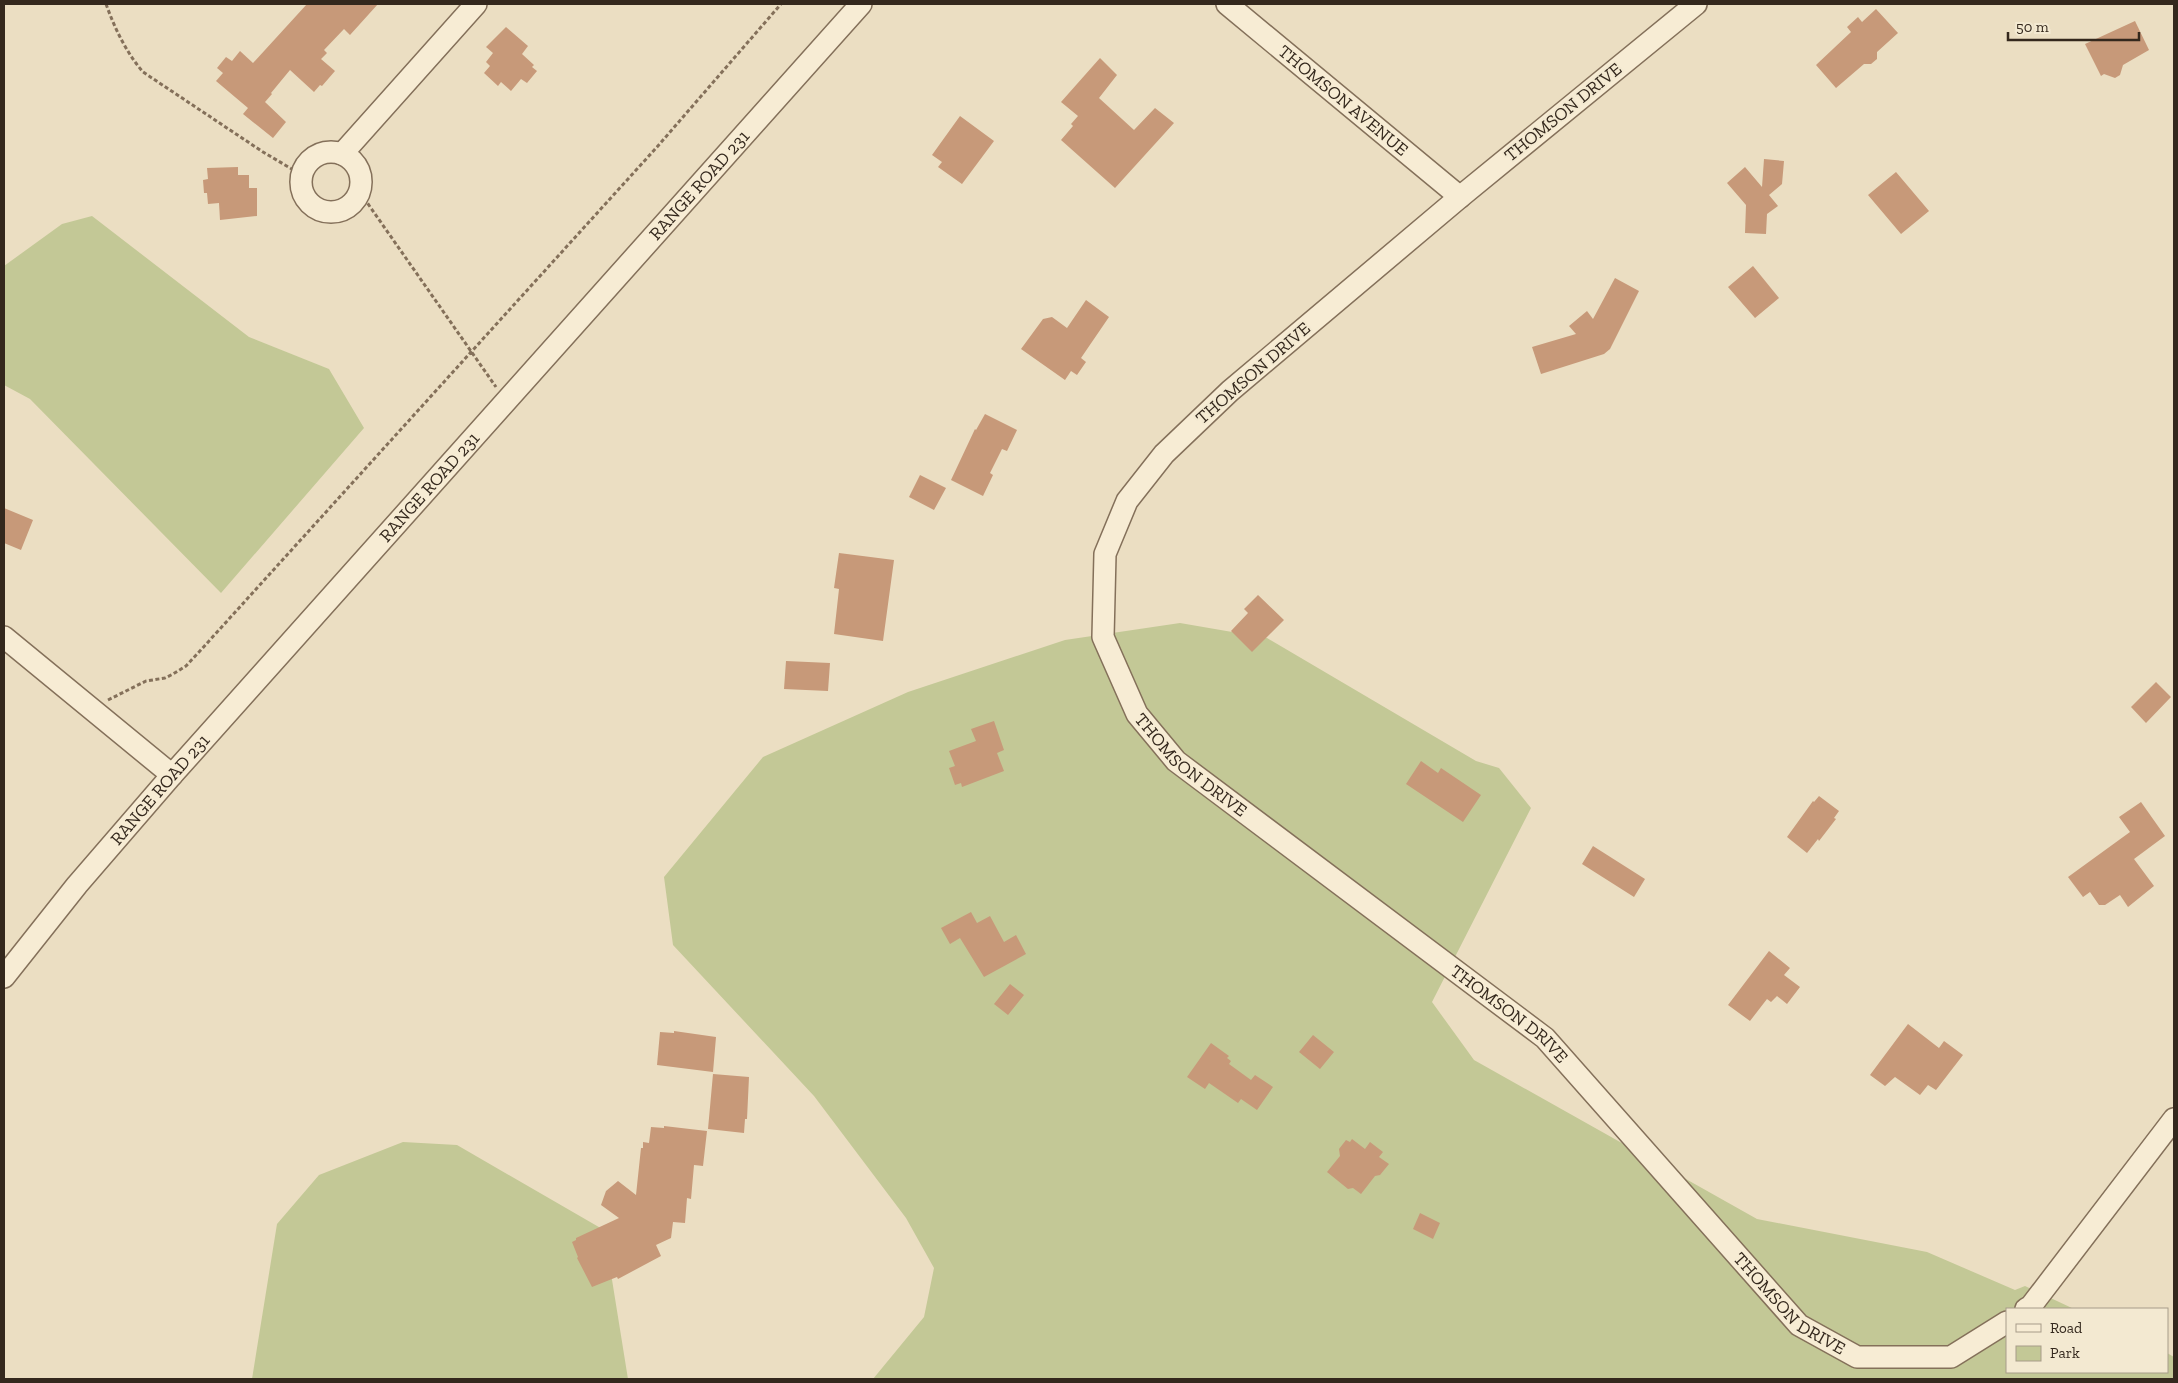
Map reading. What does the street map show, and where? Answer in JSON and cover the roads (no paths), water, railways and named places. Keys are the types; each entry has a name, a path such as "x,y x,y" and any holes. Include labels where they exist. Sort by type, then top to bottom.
{"street":[{"path":"342,154 476,4"},
{"name":"RANGE ROAD 231","path":"4,976 78,885 172,775 861,4"},
{"name":"THOMSON AVENUE","path":"1227,4 1460,197"},
{"name":"THOMSON DRIVE","path":"1696,4 1460,197 1230,391 1164,454 1127,501 1105,554 1103,637 1137,714 1176,762 1545,1038 1799,1325 1857,1357 1951,1357 2006,1323"},
{"path":"332,152 342,154 351,159 361,177 361,188 358,195 351,205 343,210 324,211 315,208 303,193 302,175 305,166 317,156 332,152"},
{"path":"4,637 172,775"},
{"path":"2028,1308 2174,1119"}]}
